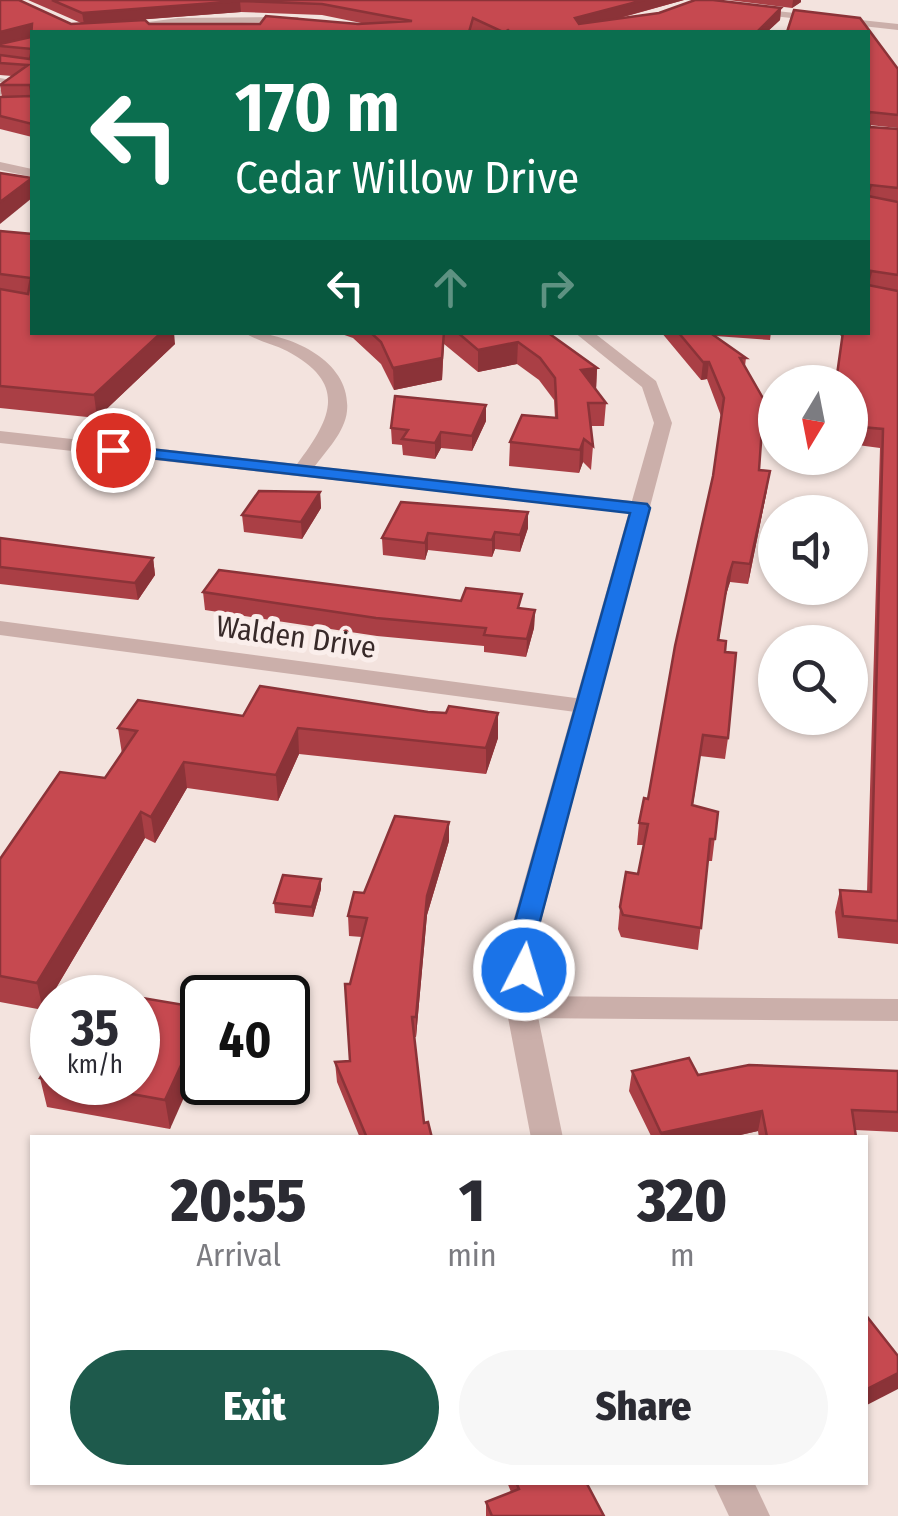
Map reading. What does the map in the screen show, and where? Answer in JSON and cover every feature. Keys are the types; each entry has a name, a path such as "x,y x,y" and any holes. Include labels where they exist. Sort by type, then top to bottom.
{"street":[{"path":"738,9 894,27 898,40"},
{"path":"77,30 305,23"},
{"path":"0,166 30,173"},
{"path":"260,335 293,348 316,363 334,384 338,412 302,470"},
{"path":"546,1135 521,1007 526,925 583,706 661,439 659,402 634,370 586,335"},
{"path":"0,437 640,508"},
{"name":"Walden Drive","path":"0,628 583,706"},
{"path":"521,1007 898,1010"},
{"path":"735,1485 750,1516"}],"lane":[{"path":"291,30 305,23"},
{"path":"189,30 260,30"},
{"path":"0,80 30,84"},
{"path":"0,92 18,82"}],"building":[{"path":"0,0 19,0 71,24 145,20 149,24 260,24 266,16 358,24 412,21 322,4 240,1 82,13 52,0 644,0 575,18 579,24 659,13 695,0 781,8 759,30 499,30 473,18 470,30 32,30 32,24 0,32"},
{"path":"794,10 860,18 869,30 788,30"},
{"path":"870,31 898,69 898,115 870,112"},
{"path":"30,37 30,49 0,44"},
{"path":"0,55 30,59 30,85 0,85 28,65 0,63"},
{"path":"30,96 30,124 0,116 0,97"},
{"path":"870,127 898,129 898,188 870,188"},
{"path":"0,173 30,178 30,180 0,202"},
{"path":"870,196 898,202 898,275 871,271 870,275"},
{"path":"0,231 30,234 30,278 0,274"},
{"path":"30,283 30,335 159,335 94,395 0,386 0,289 28,294"},
{"path":"870,285 898,291 898,921 843,916 840,890 871,892 883,429 868,428 868,365 838,365 843,335 870,335"},
{"path":"373,335 444,335 442,358 393,368 381,342"},
{"path":"460,335 551,335 597,368 581,370 606,403 588,403 593,446 584,439 580,450 510,442 522,415 557,418 555,378 540,358 518,342 478,350"},
{"path":"680,335 713,335 746,358 740,358 758,390 758,475 769,475 765,495 758,495 758,527 750,564 733,562 728,578 718,640 726,641 725,652 736,653 728,738 703,735 692,805 718,812 715,839 710,839 701,928 623,915 620,907 626,872 638,874 648,824 639,823 644,798 648,799 675,646 713,476 724,398 709,362 703,362"},
{"path":"395,396 486,405 472,436 441,432 435,443 402,439 408,430 391,428"},
{"path":"259,491 320,492 301,522 242,515"},
{"path":"401,502 528,512 520,535 495,532 492,540 428,533 425,543 382,538"},
{"path":"0,538 153,558 135,583 0,567"},
{"path":"219,570 461,601 466,588 522,594 518,608 535,610 527,639 484,635 486,628 376,618 203,592"},
{"path":"260,686 428,712 446,713 449,706 498,713 486,748 298,728 276,775 184,762 151,817 141,812 42,975 30,975 30,982 0,976 0,859 60,772 105,778 137,731 118,728 138,700 243,716"},
{"path":"395,816 449,822 427,896 416,1017 412,1017 424,1123 428,1122 431,1135 366,1135 335,1062 350,1061 345,984 350,984 367,918 348,916 354,892 364,893"},
{"path":"283,875 321,879 312,907 274,903"},
{"path":"160,1001 180,1004 180,1068 165,1100 160,1099"},
{"path":"689,1058 698,1075 749,1065 898,1071 898,1112 852,1110 856,1135 767,1135 762,1111 661,1133 632,1071"},
{"path":"868,1318 898,1356 898,1373 868,1388"},
{"path":"517,1485 588,1485 604,1516 492,1516 486,1502 519,1489"}],"route":[{"path":"113,450 640,508 526,925 524,970"}]}
